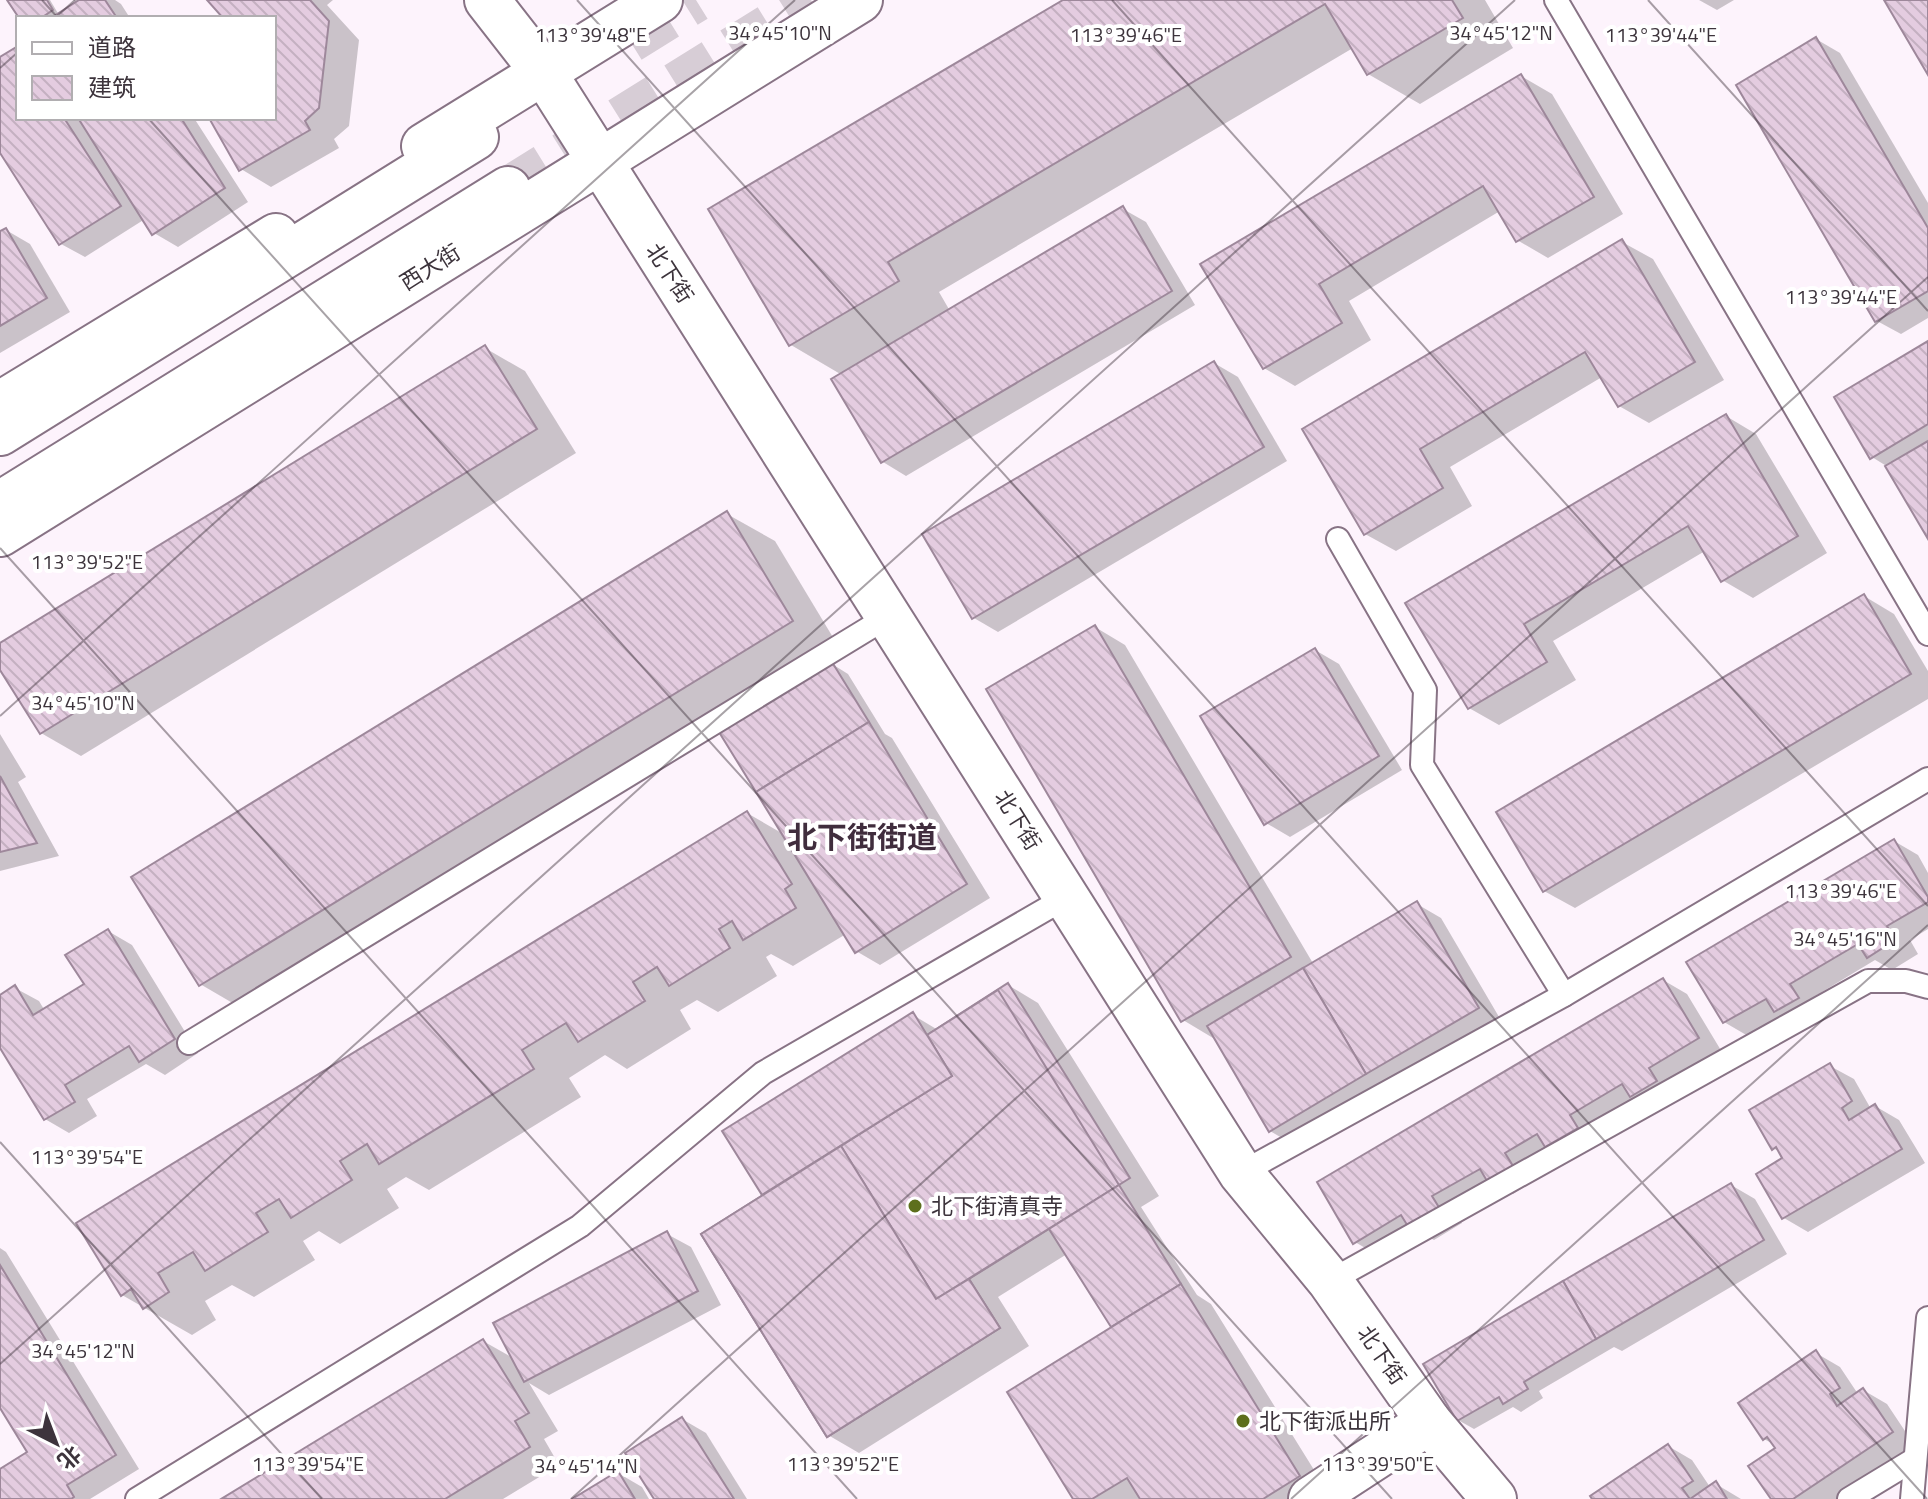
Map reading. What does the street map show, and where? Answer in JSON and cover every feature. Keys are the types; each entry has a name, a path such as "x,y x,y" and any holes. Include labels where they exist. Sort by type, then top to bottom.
{"street":[{"name":"北下街","path":"487,0 544,73 1241,1173 1330,1281 1429,1422 1494,1499"},
{"path":"0,404 660,0"},
{"name":"西大街","path":"0,534 860,0"},
{"path":"0,433 476,137"},
{"name":"西大街","path":"0,504 508,189"},
{"path":"1311,1499 1429,1422"}],"lane":[{"path":"1556,0 1928,634"},
{"path":"1338,539 1425,690 1422,765 1564,995"},
{"path":"189,1043 889,616"},
{"path":"1241,1173 1564,995 1928,779"},
{"path":"137,1499 580,1226 763,1073 1067,897"},
{"path":"1330,1281 1868,981 1906,981 1928,987"},
{"path":"1912,1499 1928,1318"},
{"path":"1849,1499 1915,1459"}],"building":[{"path":"7,0 47,0 53,10 44,16 18,16"},
{"path":"79,0 105,0 116,16 54,16"},
{"path":"207,0 310,0 329,21 319,108 305,121 310,130 239,171 210,120 276,120 276,16 221,16"},
{"path":"1063,0 1452,0 1463,18 1367,75 1325,4 888,262 899,281 789,346 708,209"},
{"path":"1884,0 1928,0 1928,75"},
{"path":"1816,37 1928,228 1928,291 1875,322 1736,85"},
{"path":"16,47 16,120 65,120 121,206 59,245 0,153 0,57"},
{"path":"1521,74 1594,197 1516,242 1483,186 1319,284 1342,323 1263,369 1200,264"},
{"path":"79,120 182,120 225,188 152,235"},
{"path":"1123,206 1172,291 881,463 831,379"},
{"path":"6,228 47,298 0,326 0,231"},
{"path":"1622,239 1695,362 1618,407 1585,352 1420,449 1443,488 1364,535 1302,429"},
{"path":"1928,341 1928,424 1870,459 1834,397"},
{"path":"485,345 537,429 40,734 0,670 0,643"},
{"path":"1214,361 1264,447 972,619 922,534"},
{"path":"1726,414 1798,536 1721,582 1688,526 1524,624 1547,662 1468,709 1405,603"},
{"path":"1928,441 1928,539 1885,466"},
{"path":"727,511 793,621 199,986 131,877"},
{"path":"1864,594 1911,674 1543,892 1496,812"},
{"path":"1095,625 1291,957 1181,1022 986,689"},
{"path":"1315,648 1379,756 1264,825 1200,716"},
{"path":"832,662 869,722 756,792 719,732"},
{"path":"869,722 967,884 855,953 756,792"},
{"path":"0,776 37,843 0,852"},
{"path":"747,811 792,884 785,889 796,908 743,940 732,921 719,929 730,948 669,986 657,967 633,982 645,1001 578,1042 566,1023 522,1050 534,1069 379,1164 367,1144 340,1161 352,1180 291,1218 279,1199 256,1213 268,1232 205,1271 193,1252 158,1273 169,1292 143,1309 131,1289 121,1296 76,1223"},
{"path":"1894,839 1928,897 1928,902 1887,926 1895,940 1867,958 1858,944 1790,984 1799,998 1774,1012 1766,999 1723,1023 1686,962"},
{"path":"1417,901 1479,1008 1366,1074 1303,968"},
{"path":"108,929 175,1039 139,1062 129,1046 65,1085 75,1102 44,1120 0,1048 0,995 15,985 33,1015 84,984 65,955"},
{"path":"1303,968 1366,1074 1269,1132 1207,1026"},
{"path":"1663,978 1699,1038 1649,1068 1657,1081 1630,1097 1622,1084 1570,1115 1578,1128 1545,1147 1537,1134 1505,1153 1513,1166 1487,1181 1480,1169 1432,1196 1440,1209 1409,1228 1401,1215 1353,1244 1317,1182"},
{"name":"北下街清真寺","path":"1008,983 1130,1178 969,1279 1000,1328 827,1437 701,1234 952,1076 927,1035"},
{"path":"998,990 1119,1185 936,1299 841,1146 952,1076 927,1035"},
{"path":"913,1012 952,1076 762,1195 722,1131"},
{"path":"1830,1063 1852,1101 1842,1108 1849,1120 1875,1104 1902,1149 1782,1219 1756,1174 1782,1158 1776,1147 1772,1150 1749,1110"},
{"path":"841,1146 936,1299 969,1279 1000,1328 827,1437 701,1234"},
{"path":"1731,1183 1764,1240 1596,1339 1563,1281"},
{"path":"1119,1185 1181,1284 1111,1327 1049,1229"},
{"path":"667,1231 698,1291 524,1382 493,1323"},
{"path":"0,1265 116,1455 67,1485 74,1497 71,1499 0,1499 0,1469 27,1452 0,1408"},
{"path":"1563,1281 1596,1339 1524,1382 1528,1389 1503,1404 1499,1397 1457,1421 1423,1364"},
{"path":"1181,1284 1300,1476 1263,1499 1140,1499 1127,1478 1092,1499 1073,1499 1007,1392"},
{"path":"483,1339 529,1413 515,1421 530,1447 445,1499 221,1499"},
{"path":"1816,1350 1840,1388 1830,1394 1837,1406 1863,1388 1893,1432 1793,1499 1771,1499 1748,1466 1775,1448 1767,1437 1763,1440 1738,1403"},
{"path":"682,1417 734,1499 654,1499 625,1453"},
{"path":"1668,1444 1693,1481 1682,1488 1690,1499 1592,1499 1590,1496"},
{"path":"618,1471 635,1499 572,1499"},
{"path":"1716,1481 1727,1499 1690,1499"}],"tunnel":[{"path":"630,41 696,0"},
{"path":"508,189 811,0"}],"place":[{"name":"北下街清真寺","path":"915,1206"},
{"name":"北下街派出所","path":"1243,1421"}],"district":[{"name":"北下街街道","path":"862,838"}]}
